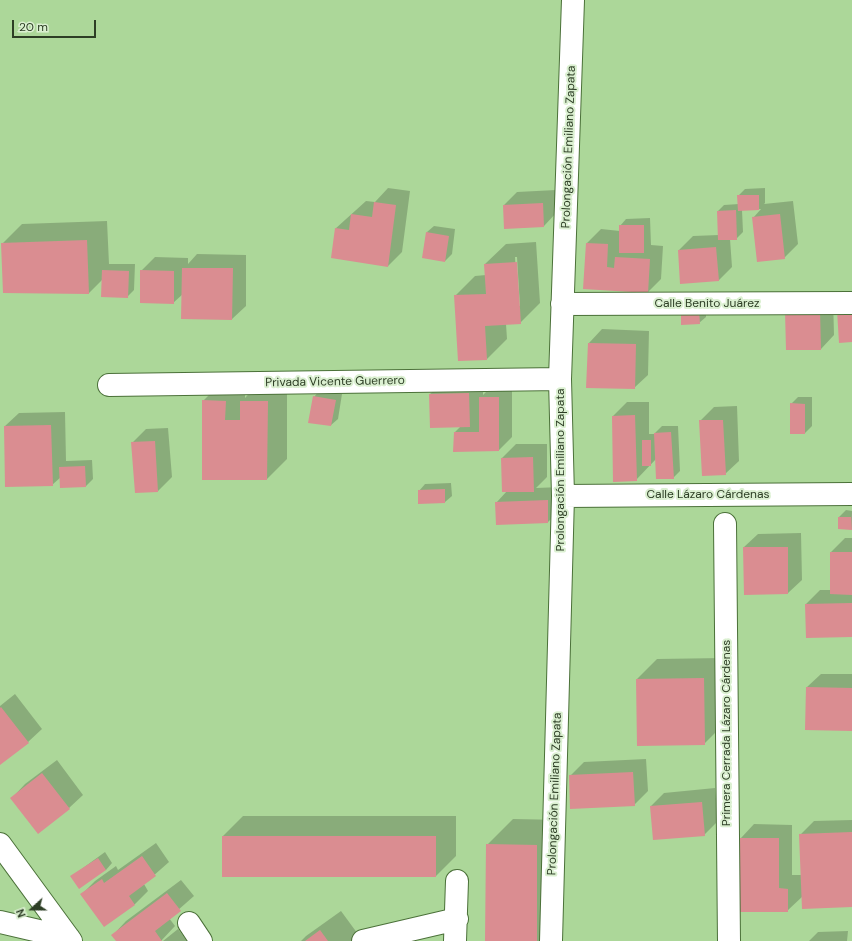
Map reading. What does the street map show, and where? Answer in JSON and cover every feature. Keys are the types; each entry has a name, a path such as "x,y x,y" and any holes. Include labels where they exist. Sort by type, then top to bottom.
{"street":[{"name":"Prolongación Emiliano Zapata","path":"551,941 563,496 560,379 573,0"},
{"name":"Calle Benito Juárez","path":"562,304 852,303"},
{"name":"Privada Vicente Guerrero","path":"109,385 560,379"},
{"name":"Calle Lázaro Cárdenas","path":"563,496 852,494"},
{"name":"Primera Cerrada Lázaro Cárdenas","path":"725,524 729,941"},
{"path":"0,844 70,939"},
{"path":"455,941 457,919 457,881"},
{"path":"363,941 457,919"},
{"path":"0,922 70,939"},
{"path":"189,923 201,941"}],"building":[{"path":"737,195 759,195 759,210 738,211"},
{"path":"374,202 396,205 388,267 331,258 335,228 349,230 351,214 372,217"},
{"path":"543,203 544,227 504,229 503,205"},
{"path":"736,210 737,240 718,240 717,211"},
{"path":"780,214 785,259 757,262 752,217"},
{"path":"619,225 644,225 644,253 619,253"},
{"path":"426,232 449,236 445,262 422,258"},
{"path":"87,240 89,294 3,293 1,243"},
{"path":"586,243 608,244 607,267 614,268 615,257 650,259 648,293 583,289"},
{"path":"716,247 719,281 680,284 678,250"},
{"path":"517,262 521,324 485,326 487,360 458,361 454,295 486,294 484,264"},
{"path":"182,268 233,268 232,320 181,319"},
{"path":"102,270 129,271 128,298 101,297"},
{"path":"140,270 174,271 174,304 140,303"},
{"path":"852,309 852,342 839,343 837,310"},
{"path":"820,310 821,350 786,350 785,311"},
{"path":"681,311 699,311 700,324 681,325"},
{"path":"588,343 636,344 635,389 586,388"},
{"path":"469,393 470,427 430,428 429,394"},
{"path":"313,396 336,400 331,426 308,423"},
{"path":"479,397 499,397 499,451 453,452 454,432 479,432"},
{"path":"202,400 226,401 225,420 240,420 240,401 268,401 267,480 202,480"},
{"path":"790,403 805,404 805,434 790,434"},
{"path":"635,415 637,481 613,482 612,416"},
{"path":"699,420 723,420 726,475 702,476"},
{"path":"51,425 53,486 5,487 4,426"},
{"path":"671,432 674,479 656,479 654,433"},
{"path":"642,440 651,440 651,466 642,466"},
{"path":"155,441 158,492 135,493 131,442"},
{"path":"533,457 534,492 502,492 501,458"},
{"path":"85,466 86,487 60,488 59,467"},
{"path":"445,489 445,503 418,504 418,490"},
{"path":"548,500 548,523 496,525 495,502"},
{"path":"851,513 852,530 838,529 838,517 851,517"},
{"path":"743,547 788,547 788,594 744,595"},
{"path":"830,552 852,552 852,595 830,594"},
{"path":"852,603 852,637 806,638 805,604"},
{"path":"704,678 705,745 637,746 636,679"},
{"path":"806,687 852,688 852,731 805,730"},
{"path":"1,707 29,743 0,765 0,708"},
{"path":"633,772 635,806 570,809 569,775"},
{"path":"42,773 70,809 38,834 10,798"},
{"path":"702,802 705,836 653,840 650,806"},
{"path":"852,832 852,907 802,909 799,834"},
{"path":"222,836 436,836 436,877 222,877"},
{"path":"740,838 779,838 779,888 788,889 788,912 739,912"},
{"path":"486,844 537,845 537,941 485,941"},
{"path":"142,856 156,876 129,896 135,905 104,927 80,894 102,879 104,883"},
{"path":"98,858 106,870 79,889 70,876"},
{"path":"167,893 181,911 155,931 162,941 116,941 111,935"},
{"path":"320,930 328,941 305,941"}]}
